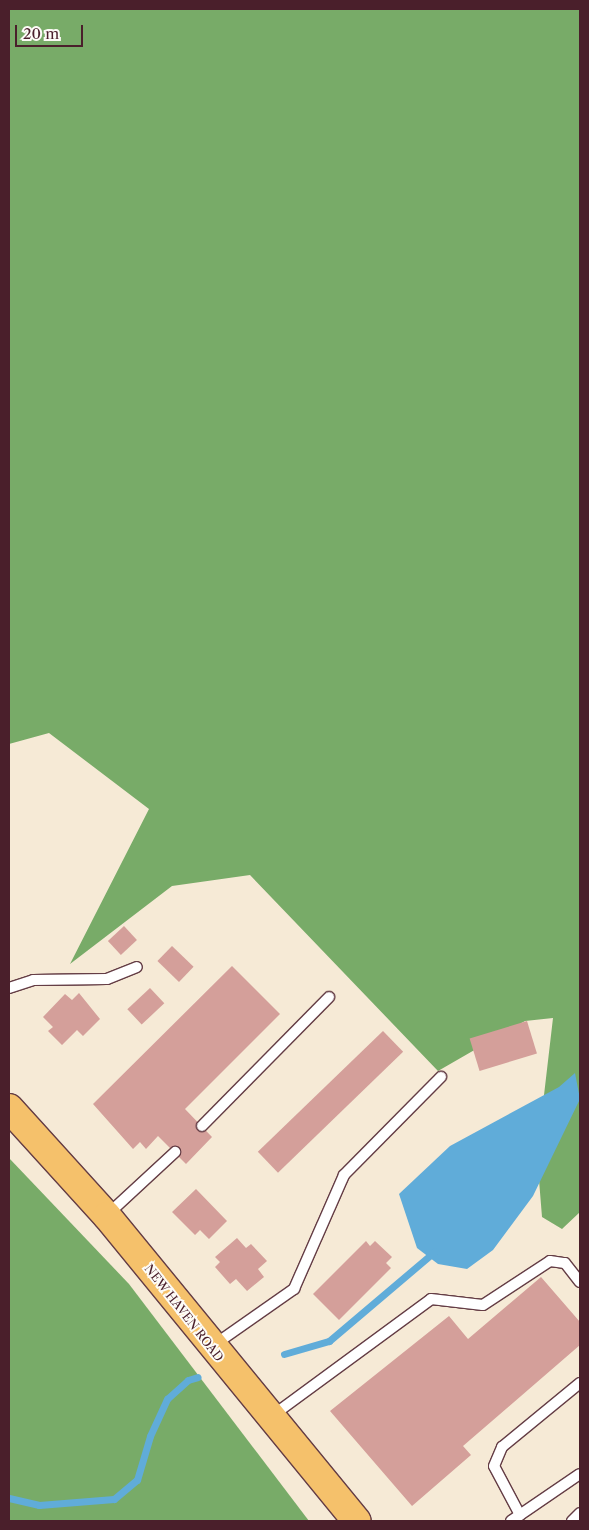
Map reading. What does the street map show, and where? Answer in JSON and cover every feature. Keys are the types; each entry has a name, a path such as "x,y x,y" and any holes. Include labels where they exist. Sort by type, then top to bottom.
{"main road":[{"name":"NEW HAVEN ROAD","path":"9,1108 107,1216 269,1418 357,1521"}],"lane":[{"path":"9,988 33,980 107,979 137,967"},
{"path":"202,1126 329,997"},
{"path":"211,1347 294,1289 344,1175 441,1077"},
{"path":"107,1216 175,1152"},
{"path":"269,1418 431,1299 483,1305 550,1261 564,1263 580,1282"},
{"path":"520,1515 494,1466 502,1447 580,1383"},
{"path":"511,1521 579,1476"}],"green space":[{"path":"9,9 580,9 580,1212 562,1229 542,1217 537,1155 553,1018 525,1021 438,1071 250,875 172,886 70,964 149,809 49,733 9,744"},
{"path":"9,1158 129,1284 309,1521 9,1521"}],"water":[{"path":"575,1073 580,1099 533,1196 493,1250 467,1269 438,1264 417,1248 399,1194 450,1146 559,1087"}],"building":[{"path":"124,926 137,940 121,955 108,941"},
{"path":"172,946 194,967 179,982 157,961"},
{"path":"232,966 280,1014 185,1109 212,1137 186,1164 158,1136 146,1149 140,1142 133,1149 93,1104"},
{"path":"150,988 164,1003 142,1025 127,1009"},
{"path":"79,993 100,1019 83,1036 77,1030 62,1045 48,1031 53,1027 43,1017 65,994 72,1000"},
{"path":"527,1021 537,1054 480,1071 470,1039"},
{"path":"383,1031 403,1052 278,1173 258,1152"},
{"path":"196,1189 227,1221 209,1239 200,1230 195,1235 172,1212"},
{"path":"237,1238 246,1248 251,1244 267,1261 258,1269 264,1277 247,1291 236,1279 230,1284 215,1267 220,1262 215,1257"},
{"path":"366,1241 370,1246 375,1241 392,1257 386,1263 391,1268 339,1320 313,1294"},
{"path":"541,1277 580,1322 580,1345 463,1446 471,1455 412,1506 330,1411 449,1316 468,1339"}],"waterway":[{"path":"284,1354 329,1341 435,1251"},
{"path":"9,1498 39,1505 114,1499 137,1480 150,1436 167,1399 188,1380 198,1377"}]}
